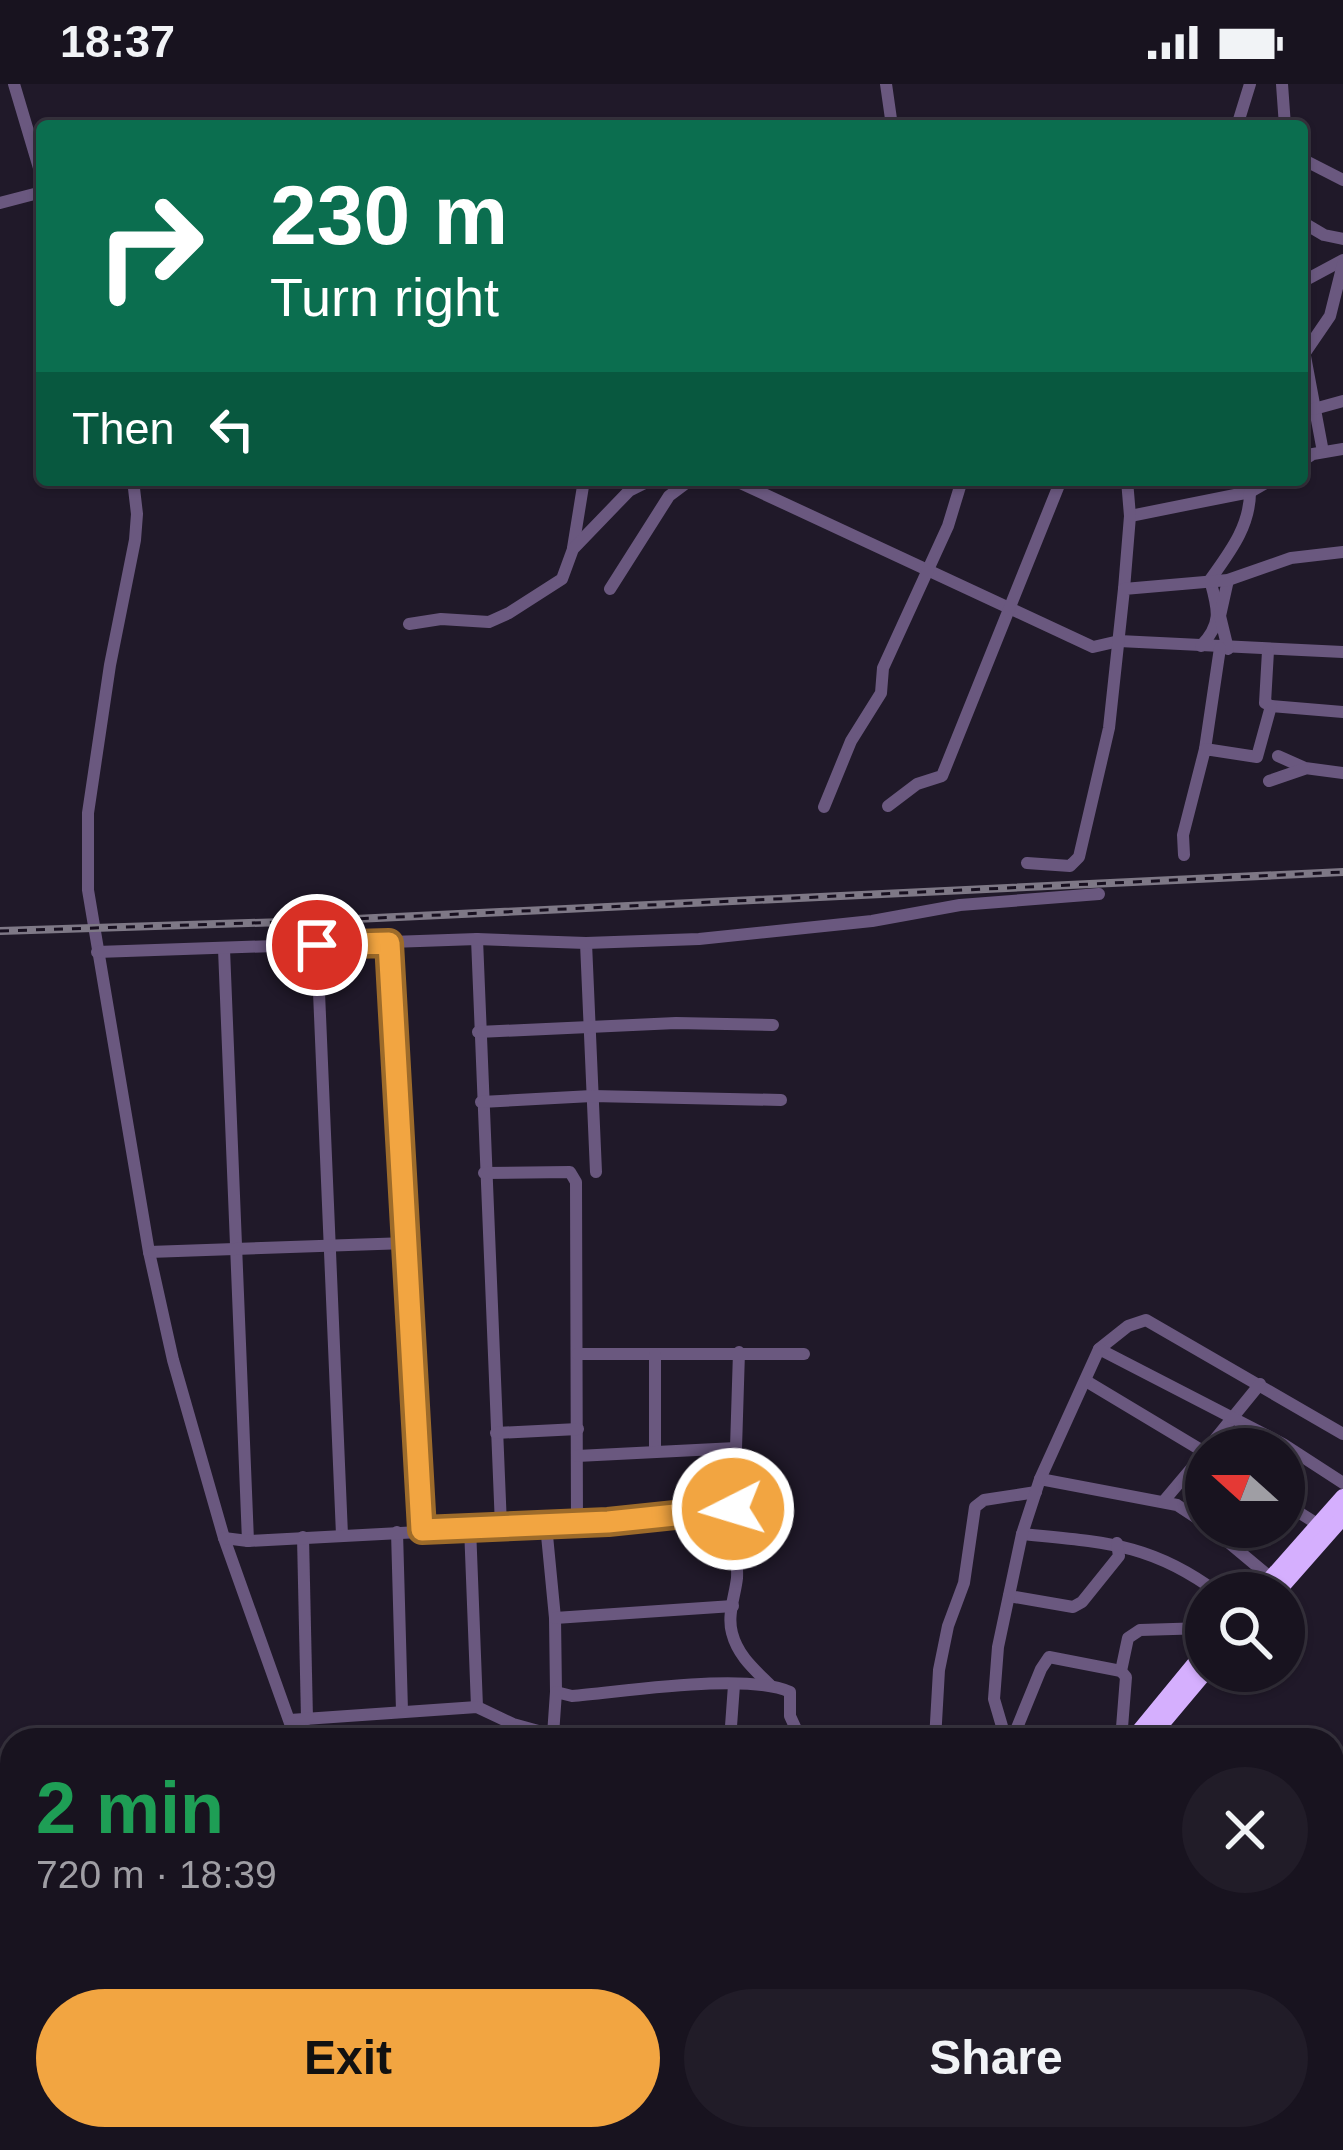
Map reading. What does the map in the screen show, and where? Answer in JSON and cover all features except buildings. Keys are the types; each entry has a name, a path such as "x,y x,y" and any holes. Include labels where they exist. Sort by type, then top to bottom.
{"highway":[{"path":"1284,1572 1343,1497"},
{"path":"1288,1572 1343,1517"},
{"path":"1142,1728 1185,1676"},
{"path":"1158,1728 1188,1692"}],"street":[{"path":"14,84 36,158"},
{"path":"886,84 891,120"},
{"path":"1240,120 1250,84"},
{"path":"1282,84 1285,120"},
{"path":"1308,162 1343,180"},
{"path":"0,203 36,193"},
{"path":"1308,226 1343,239"},
{"path":"1308,279 1343,262"},
{"path":"1308,341 1330,316 1343,262"},
{"path":"1308,376 1323,452"},
{"path":"1314,410 1343,401"},
{"path":"1308,458 1343,449"},
{"path":"134,486 135,540 110,665 86,833 88,890 149,1252 187,1415 224,1538 292,1728"},
{"path":"409,625 441,619 490,622 562,579 573,549 583,486"},
{"path":"573,549 637,486"},
{"path":"610,590 668,496 681,486"},
{"path":"747,486 1093,646 1119,641 1343,652"},
{"path":"824,807 851,741 881,693 883,668 928,571 960,486"},
{"path":"888,806 917,784 942,776 1059,486"},
{"path":"1027,862 1070,866 1079,857 1109,728 1130,516 1128,486"},
{"path":"1130,516 1260,486"},
{"path":"1210,580 1230,556 1249,516 1250,492"},
{"path":"1124,589 1228,580 1291,558 1343,552"},
{"path":"1184,855 1183,835 1224,649 1210,580"},
{"path":"1201,646 1214,633 1228,580"},
{"path":"1268,651 1265,703 1343,712"},
{"path":"1205,748 1257,757 1270,706"},
{"path":"1279,756 1305,768 1343,773"},
{"path":"1269,781 1305,768"},
{"path":"97,952 477,939 586,943 699,939 872,921 961,905 1099,894"},
{"path":"477,939 501,1526"},
{"path":"389,943 422,1530"},
{"path":"586,943 596,1172"},
{"path":"317,945 342,1535"},
{"path":"224,949 248,1541"},
{"path":"478,1032 676,1023 772,1025"},
{"path":"481,1102 592,1096 781,1100"},
{"path":"484,1173 570,1172 574,1176 578,1524"},
{"path":"149,1252 406,1243"},
{"path":"1004,1728 994,1699 998,1647 1022,1534 1038,1485 1099,1349 1146,1320 1343,1433"},
{"path":"1099,1349 1283,1444 1343,1484"},
{"path":"739,1352 736,1448 730,1461 738,1542 731,1632 743,1658 771,1685"},
{"path":"577,1354 804,1354"},
{"path":"656,1355 656,1452"},
{"path":"1086,1381 1185,1439"},
{"path":"1224,1428 1260,1384"},
{"path":"496,1433 578,1429"},
{"path":"577,1456 736,1448"},
{"path":"1163,1502 1185,1476"},
{"path":"936,1728 939,1670 964,1583 975,1507 984,1499 1038,1485 1185,1508"},
{"path":"224,1538 248,1541 578,1524 733,1509"},
{"path":"1305,1516 1319,1525"},
{"path":"546,1525 559,1728"},
{"path":"470,1527 477,1707"},
{"path":"397,1532 402,1711"},
{"path":"1022,1534 1117,1543 1161,1557 1185,1572"},
{"path":"303,1537 308,1719"},
{"path":"1009,1596 1073,1606 1082,1602 1118,1556 1117,1543"},
{"path":"1233,1548 1259,1572"},
{"path":"555,1618 733,1606"},
{"path":"1120,1671 1133,1632 1185,1629"},
{"path":"1013,1728 1049,1657 1120,1671 1126,1677 1122,1728"},
{"path":"731,1728 734,1685"},
{"path":"556,1692 572,1696 771,1685 790,1692 790,1716 796,1728"},
{"path":"290,1720 477,1707 528,1728"}],"railway":[{"path":"0,931 313,921 1343,872"}],"route":[{"path":"317,945 389,943 422,1530 608,1522 733,1509"}]}
